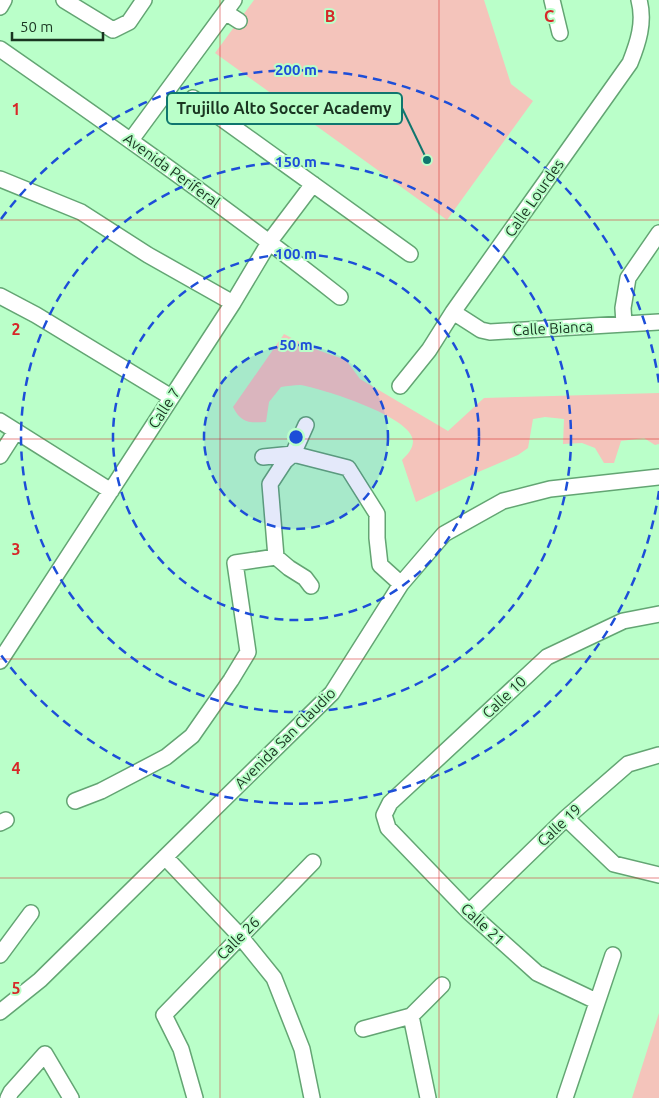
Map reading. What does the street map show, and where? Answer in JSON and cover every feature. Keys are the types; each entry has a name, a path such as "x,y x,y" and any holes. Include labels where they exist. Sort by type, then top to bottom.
{"street":[{"path":"0,7 4,0"},
{"path":"64,0 113,30 129,22 144,0"},
{"path":"552,0 560,33"},
{"name":"Calle Lourdes","path":"400,386 429,350 453,312 630,64 638,42 641,24 639,0"},
{"path":"131,140 230,6 239,21"},
{"name":"Avenida Periferal","path":"0,49 131,140 270,241 340,297"},
{"path":"193,98 410,254"},
{"path":"0,179 81,212 232,303"},
{"name":"Calle 7","path":"0,661 171,398 270,241 313,184"},
{"path":"624,324 623,308 628,278 659,234"},
{"path":"0,296 36,315 171,398"},
{"name":"Calle Bianca","path":"453,312 481,330 490,332 659,322"},
{"path":"0,421 111,491"},
{"path":"306,425 293,454 285,461 270,484 276,557 305,578 310,586"},
{"path":"0,456 16,431"},
{"path":"263,457 293,454 348,468 377,514 380,565 401,584"},
{"name":"Avenida San Claudio","path":"0,1012 40,980 332,693 401,584 444,534 503,501 550,489 659,477"},
{"path":"75,800 101,791 166,757 192,736 232,680 248,652 235,563 276,557"},
{"name":"Calle 10","path":"386,824 384,814 390,803 547,657 623,621 659,614"},
{"name":"Calle 19","path":"469,912 566,818 628,764 659,755"},
{"path":"566,818 614,864 659,875"},
{"name":"Calle 21","path":"386,824 469,912 537,974 596,1001"},
{"path":"165,856 240,936 274,978 302,1049 312,1098"},
{"name":"Calle 26","path":"195,1098 181,1049 164,1015 313,862"},
{"path":"0,955 30,912"},
{"path":"565,1098 613,955"},
{"path":"363,1029 411,1016 442,985"},
{"path":"411,1016 428,1098"},
{"path":"8,1098 11,1092 45,1054 71,1098"}],"shaded area":[{"path":"254,0 484,0 511,84 533,101 447,220 215,53"},
{"path":"284,334 309,347 346,360 360,379 448,431 484,398 659,393 659,444 655,445 644,438 621,441 614,463 604,463 595,448 582,443 563,444 564,419 545,417 533,419 528,448 518,455 416,502 402,460 411,449 413,441 409,432 383,414 345,398 300,385 281,387 269,402 266,422 246,421 239,416 233,407"},
{"path":"659,1013 659,1098 632,1098"}],"place":[{"name":"Trujillo Alto Soccer Academy","path":"427,160"}]}
